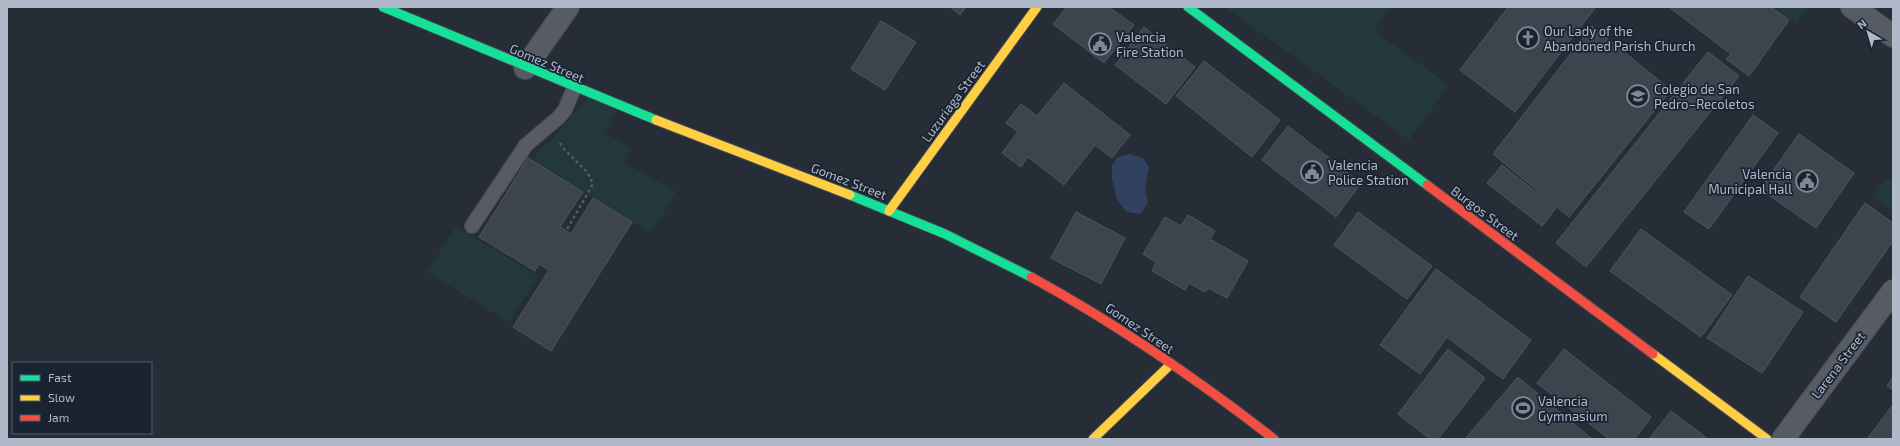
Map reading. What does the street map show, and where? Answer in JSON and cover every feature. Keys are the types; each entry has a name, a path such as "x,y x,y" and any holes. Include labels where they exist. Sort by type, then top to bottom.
{"street":[{"name":"Gomez Street","path":"383,7 574,88 889,211 975,248 1106,319 1274,439"},
{"path":"525,68 568,7"},
{"name":"Luzuriaga Street","path":"889,211 1037,7"},
{"name":"Burgos Street","path":"1188,7 1767,439"},
{"path":"1852,7 1893,36"},
{"name":"Larena Street","path":"1783,439 1893,291"},
{"path":"1093,439 1171,364"}],"lane":[{"path":"472,226 526,145 558,118 565,110 574,88"}],"path":[{"path":"558,139 562,147 588,173 593,184 566,231"}],"green space":[{"path":"1225,7 1391,7 1374,31 1449,85 1409,140"},
{"path":"1774,7 1808,7 1796,24"},
{"path":"590,95 619,107 604,132 631,148 624,162 676,192 651,233 533,160 542,147 550,141"},
{"path":"1893,177 1893,212 1874,198 1881,186"},
{"path":"456,226 538,276 509,322 427,272"}],"water":[{"path":"1130,154 1143,158 1149,167 1145,189 1148,203 1140,214 1127,212 1117,200 1112,179 1112,165 1118,157"}],"building":[{"path":"950,7 966,7 960,15"},
{"name":"Valencia Fire Station","path":"1067,7 1109,7 1134,25 1104,63 1053,24"},
{"name":"Our Lady of the Abandoned Parish Church","path":"1508,7 1596,7 1515,112 1460,70"},
{"path":"1669,7 1771,7 1789,20 1749,76 1726,59 1731,54"},
{"path":"881,21 916,42 885,90 851,69"},
{"path":"1592,26 1671,90 1569,217 1493,154"},
{"path":"1144,27 1195,67 1166,104 1115,65"},
{"path":"1708,52 1739,76 1586,267 1556,243"},
{"path":"1204,61 1280,120 1252,157 1176,96"},
{"path":"1064,83 1130,135 1112,158 1095,145 1064,185 1028,157 1021,167 1002,153 1018,132 1006,123 1021,104 1037,116"},
{"path":"1753,115 1778,133 1709,229 1684,212"},
{"name":"Valencia Police Station","path":"1288,126 1361,183 1336,217 1262,160"},
{"name":"Valencia Municipal Hall","path":"1799,134 1854,173 1816,228 1760,189"},
{"path":"528,158 583,192 560,227 571,234 593,198 632,222 551,351 513,327 549,270 539,264 535,271 479,237"},
{"path":"1502,165 1556,208 1542,226 1487,183"},
{"path":"1865,203 1893,223 1893,241 1836,322 1800,297"},
{"path":"1076,212 1125,238 1101,284 1051,258"},
{"path":"1358,212 1432,266 1407,299 1334,245"},
{"path":"1188,215 1215,231 1210,239 1248,261 1227,298 1208,288 1205,292 1189,283 1185,290 1152,271 1156,262 1143,254 1165,217 1181,226"},
{"path":"1641,229 1732,295 1701,337 1610,271"},
{"path":"1436,269 1531,340 1503,379 1447,337 1420,374 1380,345"},
{"path":"1748,276 1803,312 1762,373 1707,338"},
{"path":"1448,349 1485,378 1438,439 1430,439 1398,414"},
{"path":"1564,349 1651,417 1635,439 1609,439 1537,383"},
{"name":"Valencia Gymnasium","path":"1518,377 1592,439 1465,439"},
{"path":"1893,377 1893,390 1887,386"},
{"path":"1892,406 1893,439 1867,439"},
{"path":"1671,411 1708,439 1649,439"}],"traffic: fast":[{"path":"383,7 656,120"},
{"path":"1188,7 1427,185"},
{"path":"850,195 945,234 1031,277"}],"traffic: slow":[{"path":"889,211 1037,7"},
{"path":"656,120 850,195"},
{"path":"1653,354 1767,439"},
{"path":"1093,439 1171,364"}],"traffic: jam":[{"path":"1427,185 1653,354"},
{"path":"1031,277 1063,295 1156,353 1216,395 1274,439"}],"place":[{"name":"Our Lady of the Abandoned Parish Church","path":"1528,38"},
{"name":"Valencia Fire Station","path":"1100,44"},
{"name":"Colegio de San Pedro–Recoletos","path":"1638,96"},
{"name":"Valencia Police Station","path":"1312,172"},
{"name":"Valencia Municipal Hall","path":"1807,181"},
{"name":"Valencia Gymnasium","path":"1523,408"}]}
